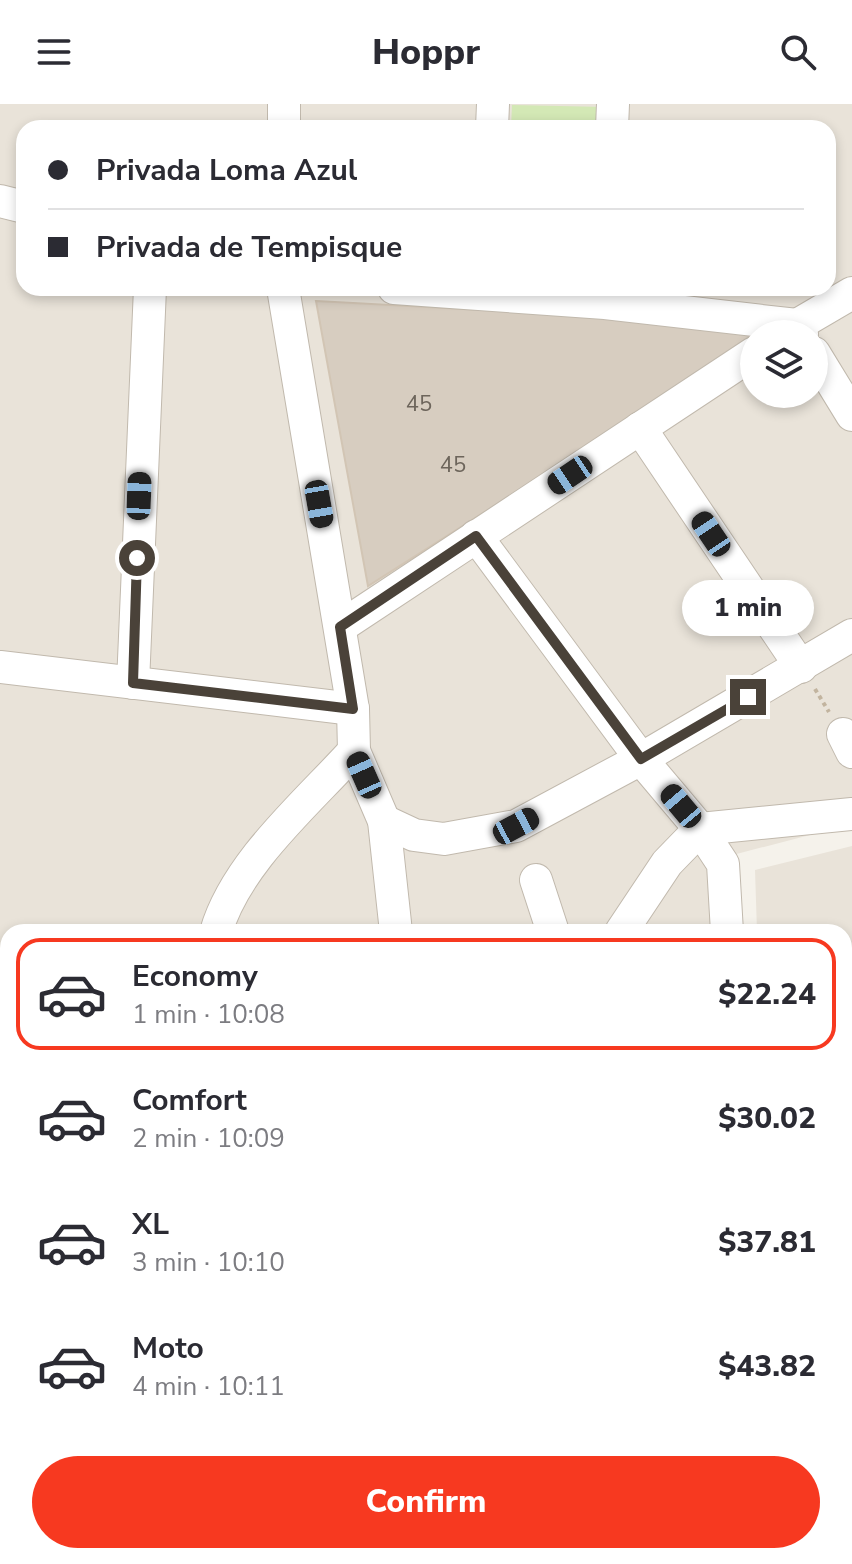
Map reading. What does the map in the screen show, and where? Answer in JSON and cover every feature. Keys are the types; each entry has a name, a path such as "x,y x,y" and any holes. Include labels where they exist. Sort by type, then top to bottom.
{"street":[{"path":"811,320 852,293"},
{"path":"133,683 150,296"},
{"path":"284,296 353,709 354,751 384,821 395,924"},
{"path":"606,296 740,321"},
{"path":"340,627 740,362"},
{"path":"828,376 852,415"},
{"path":"640,428 801,667"},
{"path":"476,536 641,759 700,829 723,864 727,924"},
{"path":"384,821 414,835 444,839 516,826 641,759 852,635"},
{"path":"0,667 353,709"},
{"path":"218,924 224,903 242,875 354,751"},
{"path":"626,924 667,863 700,829 852,814"},
{"path":"536,880 550,924"}],"path":[{"path":"801,667 847,743"}],"shaded area":[{"path":"0,104 852,104 852,824 725,857 736,924 0,924"},
{"path":"852,846 852,924 757,924 755,870"}],"green space":[{"path":"512,105 606,107 605,120 511,120"}],"building":[{"path":"316,301 740,324 740,350 368,586"}],"route":[{"path":"137,558 133,683 353,709 340,627 476,536 641,759 748,697"}]}
